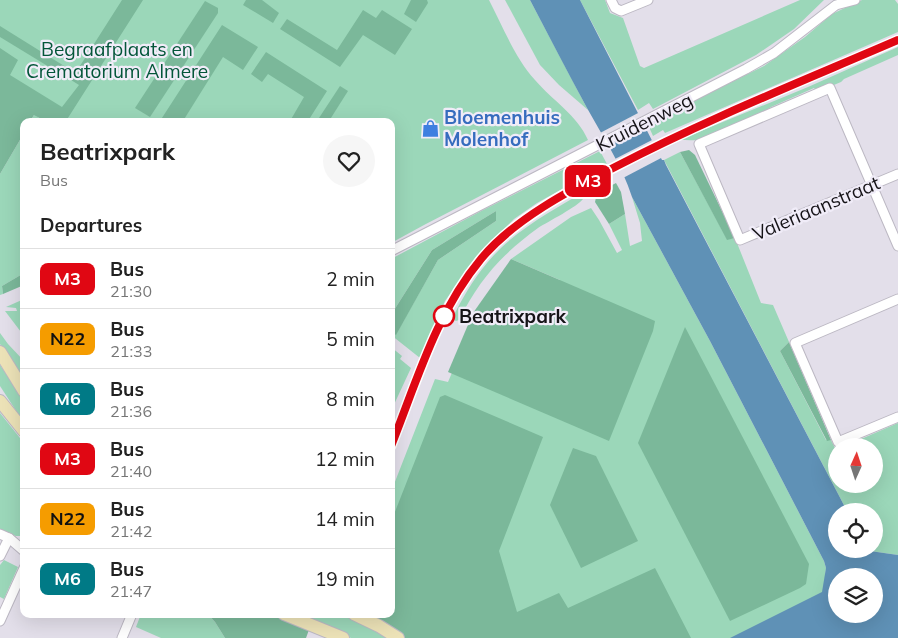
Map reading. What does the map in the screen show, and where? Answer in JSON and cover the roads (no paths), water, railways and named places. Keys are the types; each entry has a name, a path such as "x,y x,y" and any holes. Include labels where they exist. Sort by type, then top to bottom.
{"main road":[{"path":"0,352 20,384"},
{"path":"0,401 20,426"},
{"path":"294,618 343,638"},
{"path":"361,618 398,638"}],"street":[{"path":"611,0 615,8 621,11 648,0"},
{"name":"Kruidenweg","path":"395,249 764,59 789,42 836,4 855,0"},
{"name":"Valeriaanstraat","path":"872,185 830,88 699,144 740,240 872,185 898,174"},
{"path":"872,185 898,246"},
{"path":"898,299 795,343 838,442 898,417"},
{"path":"0,556 4,536 20,547"},
{"path":"0,620 20,577"},
{"path":"122,638 130,618"}],"water":[{"path":"530,0 580,0 828,475 828,493 838,493 843,503 828,503 828,558 883,558 883,553 898,555 898,638 730,638 822,592 826,568 710,341 632,197 618,162"}],"place":[{"name":"Bloemenhuis Molenhof","path":"430,128"},
{"name":"Beatrixpark","path":"444,316"}],"park label":[{"name":"Begraafplaats en Crematorium Almere","path":"117,60"}]}
